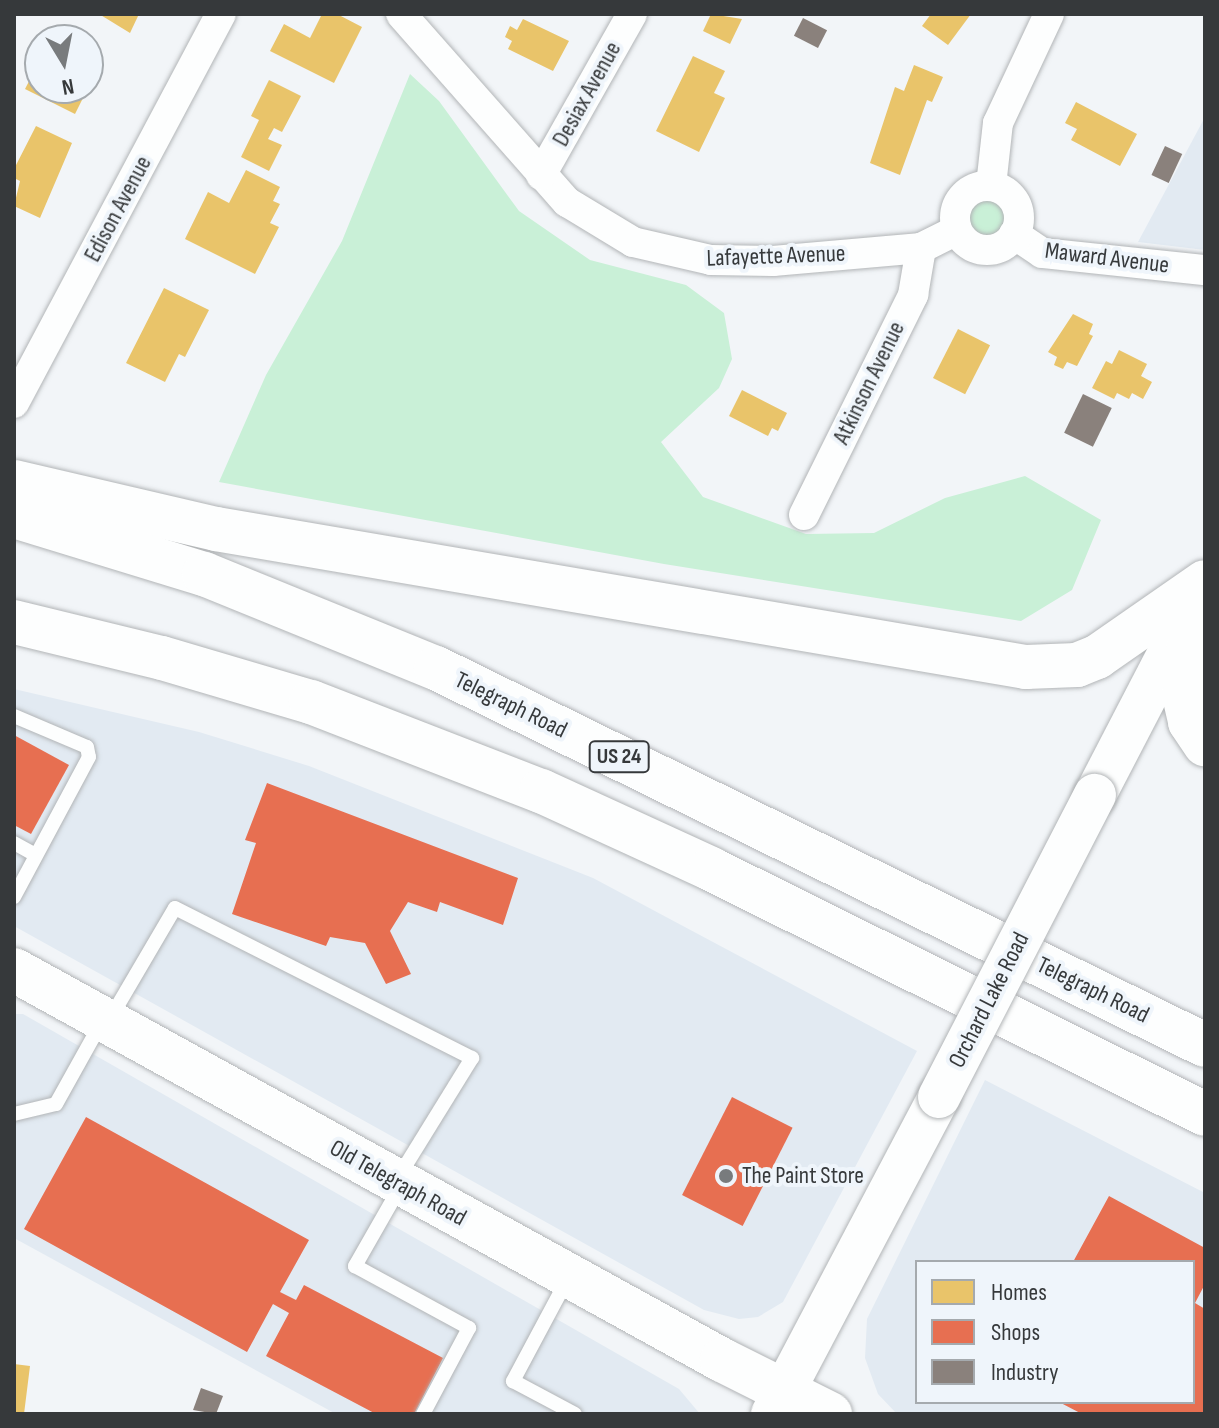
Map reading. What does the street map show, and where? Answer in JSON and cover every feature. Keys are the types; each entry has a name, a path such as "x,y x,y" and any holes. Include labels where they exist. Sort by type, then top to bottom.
{"main road":[{"path":"14,482 216,529 1026,667 1077,665 1097,657 1205,585"},
{"name":"Telegraph Road","path":"14,516 190,569 377,642 1205,1045"},
{"path":"1205,585 1188,650 1184,695 1190,722 1205,744"},
{"name":"Orchard Lake Road","path":"778,1403 1205,585"},
{"name":"US 24","path":"14,622 162,658 311,702 541,791 725,876 1205,1114"},
{"name":"Old Telegraph Road","path":"14,970 569,1276 778,1403 830,1414"}],"street":[{"name":"Edison Avenue","path":"14,403 221,14"},
{"name":"Lafayette Avenue","path":"401,14 541,175 567,202 606,230 688,257 773,261 921,248 957,230"},
{"name":"Desiax Avenue","path":"541,175 632,14"},
{"path":"991,186 998,123 1049,14"},
{"path":"991,186 1012,198 1018,210 1014,234 1001,246 984,249 964,240 957,230 958,204 978,187 991,186"},
{"name":"Maward Avenue","path":"1014,234 1042,253 1205,270"},
{"name":"Atkinson Avenue","path":"804,515 913,295 921,248"}],"lane":[{"path":"14,716 87,747 89,757 14,897"},
{"path":"14,843 36,855"},
{"path":"14,1114 56,1104 175,908 472,1058 355,1266 469,1328 423,1414"},
{"path":"569,1276 513,1381 575,1414"}],"shaded area":[{"path":"1205,117 1205,250 1138,242"},
{"path":"14,689 199,732 309,766 593,878 917,1051 783,1302 758,1317 739,1319 704,1310 14,926"},
{"path":"14,1014 23,1014 679,1389 700,1414 336,1414 14,1238"},
{"path":"985,1080 1205,1193 1205,1414 897,1414 878,1394 865,1358 867,1319"}],"green space":[{"path":"410,74 439,101 519,211 590,260 686,285 724,313 732,359 719,388 661,442 703,497 806,534 874,533 945,498 1025,476 1101,520 1072,590 1021,621 664,564 219,482 266,375 342,241"},
{"path":"987,197 1001,202 1006,216 1001,230 987,235 973,230 968,216 973,202"}],"building: Homes":[{"path":"99,14 139,14 130,33"},
{"path":"322,14 337,14 362,27 334,83 270,51 284,24 310,38"},
{"path":"711,14 742,19 730,44 703,31"},
{"path":"931,14 971,14 948,45 922,26"},
{"path":"523,19 569,41 553,71 508,49 512,41 505,37 510,26 517,30"},
{"path":"693,56 725,71 714,93 725,98 699,152 656,131"},
{"path":"914,65 943,77 932,102 927,100 900,175 870,163 895,87 904,91"},
{"path":"269,80 301,96 282,132 274,128 268,139 282,145 269,171 241,157 259,120 251,116"},
{"path":"1076,102 1137,134 1120,166 1071,140 1077,129 1065,123"},
{"path":"55,104 80,104 75,114"},
{"path":"36,126 72,143 40,218 14,206 20,181 14,178 14,169"},
{"path":"246,170 280,187 273,201 280,204 270,223 279,227 255,274 185,239 208,192 229,203"},
{"path":"164,288 209,310 185,357 179,354 165,382 126,363"},
{"path":"1073,314 1093,324 1089,334 1093,336 1077,366 1067,362 1063,369 1054,365 1057,357 1048,352"},
{"path":"958,329 990,345 965,394 933,378"},
{"path":"1119,350 1147,364 1141,376 1152,382 1143,399 1132,393 1129,399 1117,393 1114,399 1092,388 1106,361 1112,364"},
{"path":"742,390 787,413 778,431 772,428 768,436 729,416"},
{"path":"14,1364 30,1366 24,1414 14,1414"}],"building: Shops":[{"path":"14,735 69,765 31,834 14,825"},
{"path":"267,783 518,878 503,925 440,902 437,912 408,902 390,931 411,974 386,984 365,943 330,937 326,946 232,914 256,843 245,840"},
{"path":"732,1097 793,1128 743,1226 682,1195"},
{"path":"86,1117 309,1240 280,1292 296,1300 304,1285 443,1358 414,1414 376,1414 266,1356 289,1313 273,1304 247,1352 24,1229"},
{"path":"1109,1196 1205,1248 1205,1284 1195,1303 1195,1260 1074,1260"},
{"path":"1195,1303 1205,1309 1205,1414 1082,1414 1063,1404 1195,1404"}],"building: Industry":[{"path":"803,18 827,30 818,48 794,36"},
{"path":"1165,146 1182,154 1169,183 1151,175"},
{"path":"1083,394 1112,408 1093,447 1064,433"},
{"path":"201,1388 223,1396 216,1414 193,1410"}],"place":[{"name":"The Paint Store","path":"726,1176"}]}
